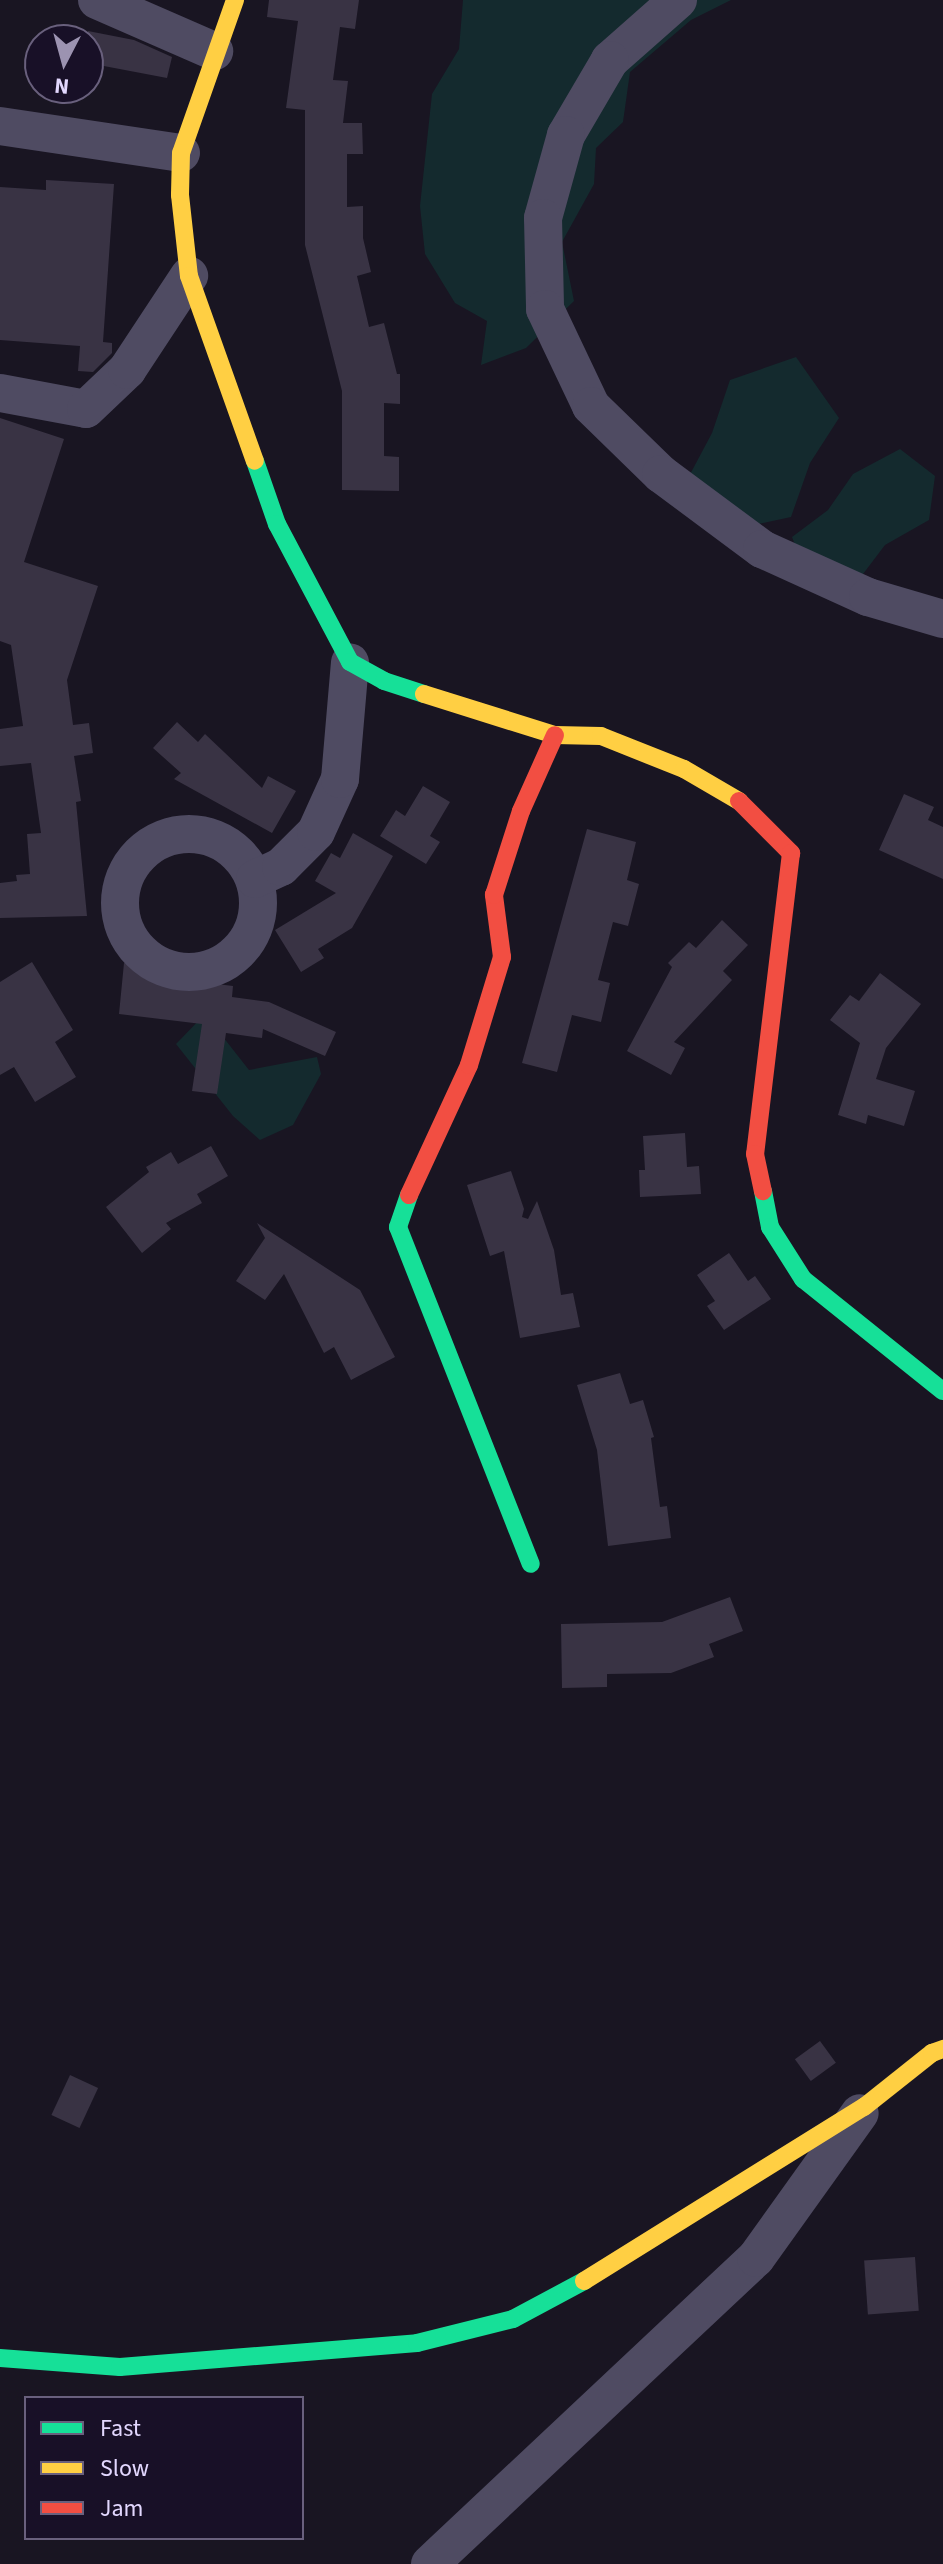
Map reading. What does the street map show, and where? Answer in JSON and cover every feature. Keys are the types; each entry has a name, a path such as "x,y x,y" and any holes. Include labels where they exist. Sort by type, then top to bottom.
{"street":[{"path":"97,0 214,51"},
{"path":"235,0 214,51 204,94 181,153 180,195 189,276 277,524 350,662 340,779 316,832 281,867 255,879"},
{"path":"678,0 610,60 566,135 543,218 545,309 591,406 661,474 762,549 868,597 943,619"},
{"path":"0,126 181,153"},
{"path":"0,393 86,409 127,370 189,276"},
{"path":"350,662 384,681 555,735 601,736 684,769 745,805 791,853 755,1154 770,1227 803,1279 943,1391"},
{"path":"531,1564 398,1227 413,1184 469,1065 502,957 494,895 521,811 555,735"},
{"path":"0,2358 120,2367 417,2343 513,2319 605,2270 864,2107 932,2053 943,2049"},
{"path":"430,2564 756,2258 864,2107"}],"green space":[{"path":"463,0 731,0 691,20 630,72 623,122 596,148 594,184 562,242 574,301 526,348 481,365 487,321 455,303 425,254 420,206 432,94 459,49"},
{"path":"796,357 839,418 810,463 791,517 745,527 687,480 712,433 730,380"},
{"path":"900,449 935,476 929,520 885,545 860,578 801,560 792,537 828,510 853,474"},
{"path":"205,1014 249,1070 317,1057 321,1074 293,1125 260,1140 233,1116 176,1044"}],"building":[{"path":"269,0 359,0 355,29 340,27 333,80 348,81 343,123 362,123 363,154 347,154 347,207 363,206 363,238 371,272 357,276 369,327 384,323 397,374 400,374 400,404 384,403 384,456 399,457 399,491 342,490 342,391 305,245 305,110 286,108 298,21 267,17"},
{"path":"104,34 134,40 172,57 167,78 104,66"},
{"path":"46,180 114,184 103,342 112,343 112,353 93,372 78,371 80,346 0,340 0,187 46,190"},
{"path":"0,418 64,439 24,562 98,586 67,680 73,725 89,723 93,753 74,756 81,801 76,802 87,916 0,918 0,883 17,881 16,875 30,874 27,834 41,833 31,763 0,766 0,729 23,726 11,645 0,641"},
{"path":"177,722 198,742 205,734 262,788 268,776 296,791 272,833 174,779 181,773 153,748"},
{"path":"423,786 450,802 430,836 440,842 426,864 380,836 396,810 405,816"},
{"path":"904,794 934,807 928,820 943,827 943,879 879,850"},
{"path":"587,829 636,842 627,880 639,884 628,926 613,922 598,980 610,983 601,1022 572,1015 557,1072 522,1063"},
{"path":"353,833 393,856 352,928 318,949 324,958 301,972 275,930 336,893 315,881 331,853 340,858"},
{"path":"722,920 748,945 723,971 732,980 674,1042 685,1048 671,1075 627,1051 672,967 668,963 689,942 696,948"},
{"path":"32,962 73,1030 55,1042 76,1077 35,1102 14,1067 0,1075 0,982"},
{"path":"124,963 153,966 152,976 233,986 232,997 269,1002 336,1032 325,1056 263,1029 262,1038 226,1033 217,1094 192,1091 202,1024 119,1014"},
{"path":"880,973 921,1004 886,1048 876,1079 915,1091 904,1126 868,1115 866,1124 838,1115 860,1043 830,1020 850,995 859,1001"},
{"path":"685,1133 687,1167 699,1166 701,1194 640,1197 639,1170 645,1170 643,1136"},
{"path":"211,1146 228,1176 197,1194 202,1203 166,1223 171,1229 142,1253 106,1207 149,1172 146,1167 171,1152 178,1164"},
{"path":"511,1171 524,1209 522,1217 528,1219 537,1201 554,1250 561,1295 573,1293 580,1327 520,1338 504,1251 490,1256 467,1185"},
{"path":"257,1223 360,1290 395,1357 351,1380 334,1347 324,1353 284,1274 265,1300 236,1281 265,1238"},
{"path":"729,1253 748,1281 755,1276 771,1299 724,1330 707,1306 715,1301 697,1275"},
{"path":"620,1373 630,1404 643,1400 654,1437 651,1438 660,1507 667,1506 671,1538 608,1546 597,1450 577,1385"},
{"path":"730,1597 743,1631 709,1644 714,1657 671,1673 607,1674 607,1687 562,1688 561,1624 662,1622"},
{"path":"820,2041 836,2063 811,2081 795,2059"},
{"path":"70,2075 98,2088 80,2128 51,2115"},
{"path":"915,2257 919,2311 868,2314 864,2261"}],"traffic: fast":[{"path":"255,461 277,524 350,662 384,681 424,694"},
{"path":"763,1191 770,1227 803,1279 943,1391"},
{"path":"409,1195 398,1227 531,1564"},
{"path":"0,2358 120,2367 417,2343 513,2319 584,2281"}],"traffic: slow":[{"path":"235,0 181,153 180,195 189,276 255,461"},
{"path":"424,694 555,735 601,736 684,769 739,801"},
{"path":"584,2281 864,2107 932,2053 943,2049"}],"traffic: jam":[{"path":"409,1195 469,1065 502,957 494,895 521,811 555,735"},
{"path":"739,801 791,853 755,1154 763,1191"}]}
